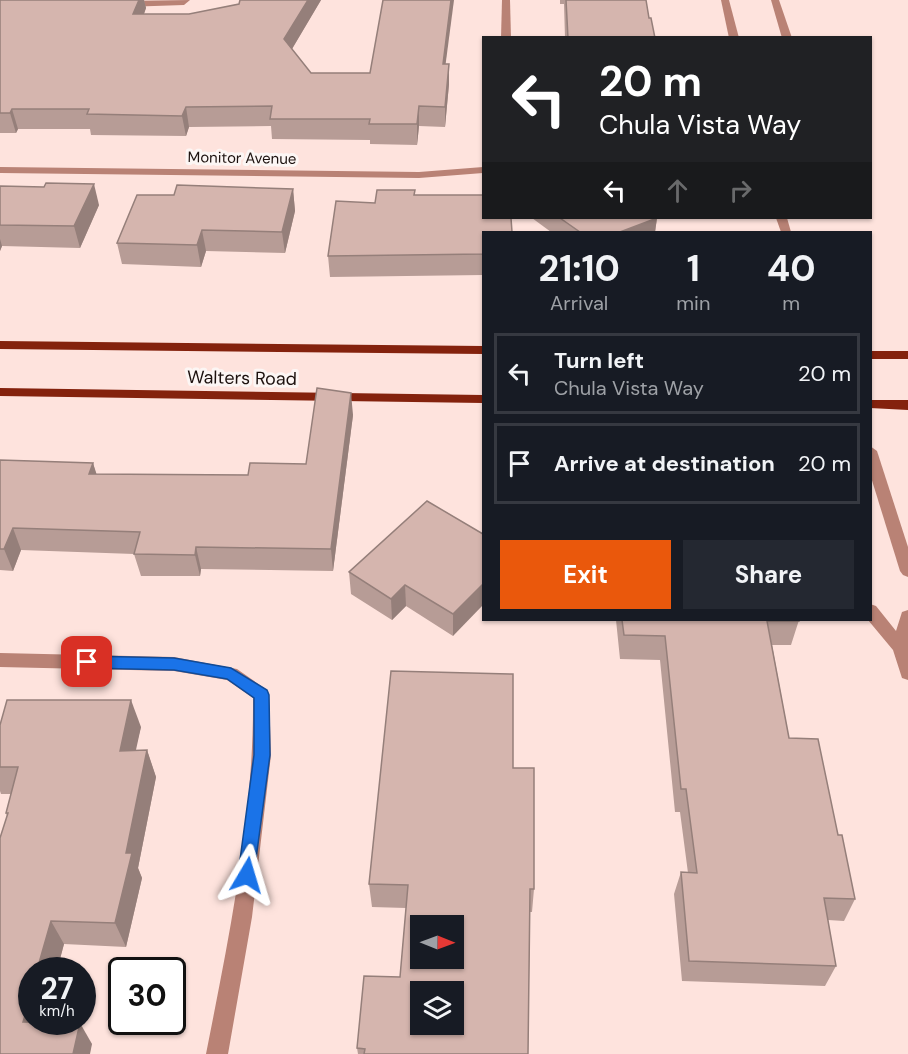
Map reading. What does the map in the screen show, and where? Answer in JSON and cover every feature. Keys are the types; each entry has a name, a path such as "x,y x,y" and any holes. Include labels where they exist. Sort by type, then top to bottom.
{"main road":[{"name":"Walters Road","path":"0,345 482,350"},
{"path":"872,355 908,355"},
{"name":"Walters Road","path":"0,393 482,399"},
{"path":"872,404 908,405"}],"street":[{"path":"114,4 184,2 186,0"},
{"path":"506,36 507,0"},
{"path":"725,0 734,36"},
{"path":"775,0 786,36"},
{"name":"Monitor Avenue","path":"0,170 419,176 482,170"},
{"path":"872,457 908,571"},
{"path":"872,612 900,646 908,673"},
{"path":"900,646 908,616"},
{"path":"0,660 174,664 231,674 261,695 262,755 242,917 217,1054"}],"building":[{"path":"0,0 139,0 133,14 189,14 239,4 240,0 308,0 284,39 311,73 370,73 383,0 451,0 443,64 449,64 445,107 419,106 417,124 369,124 370,119 270,119 272,106 186,107 182,116 87,114 89,109 12,109 10,113 0,113"},
{"path":"566,0 646,0 655,36 568,36"},
{"path":"46,183 94,184 74,226 0,225 0,186 44,187"},
{"path":"177,185 293,189 282,232 202,230 197,245 117,243 137,195 174,195"},
{"path":"377,190 415,190 414,195 482,195 482,219 511,219 512,231 482,231 482,254 328,256 336,201 375,203"},
{"path":"561,219 654,219 623,231 579,231"},
{"path":"317,388 351,393 331,549 196,547 195,555 134,554 140,532 13,528 4,549 0,549 0,460 93,463 89,474 248,475 250,463 306,464"},
{"path":"427,501 482,533 482,585 453,614 405,585 391,599 349,572"},
{"path":"622,621 767,621 789,738 818,739 838,835 842,835 855,899 824,898 836,966 689,961 681,872 697,873 686,789 681,789 665,636 624,635"},
{"path":"391,671 513,674 513,768 534,768 534,889 530,889 528,1054 364,1054 365,1049 357,1048 364,976 400,977 408,885 369,884"},
{"path":"7,700 131,700 120,751 147,750 126,853 132,853 115,923 51,921 41,957 18,957 18,1035 77,1035 73,1054 0,1054 0,838 18,767 0,767 0,725"}],"route":[{"path":"87,662 174,664 231,674 261,695 262,755 247,875"}]}
